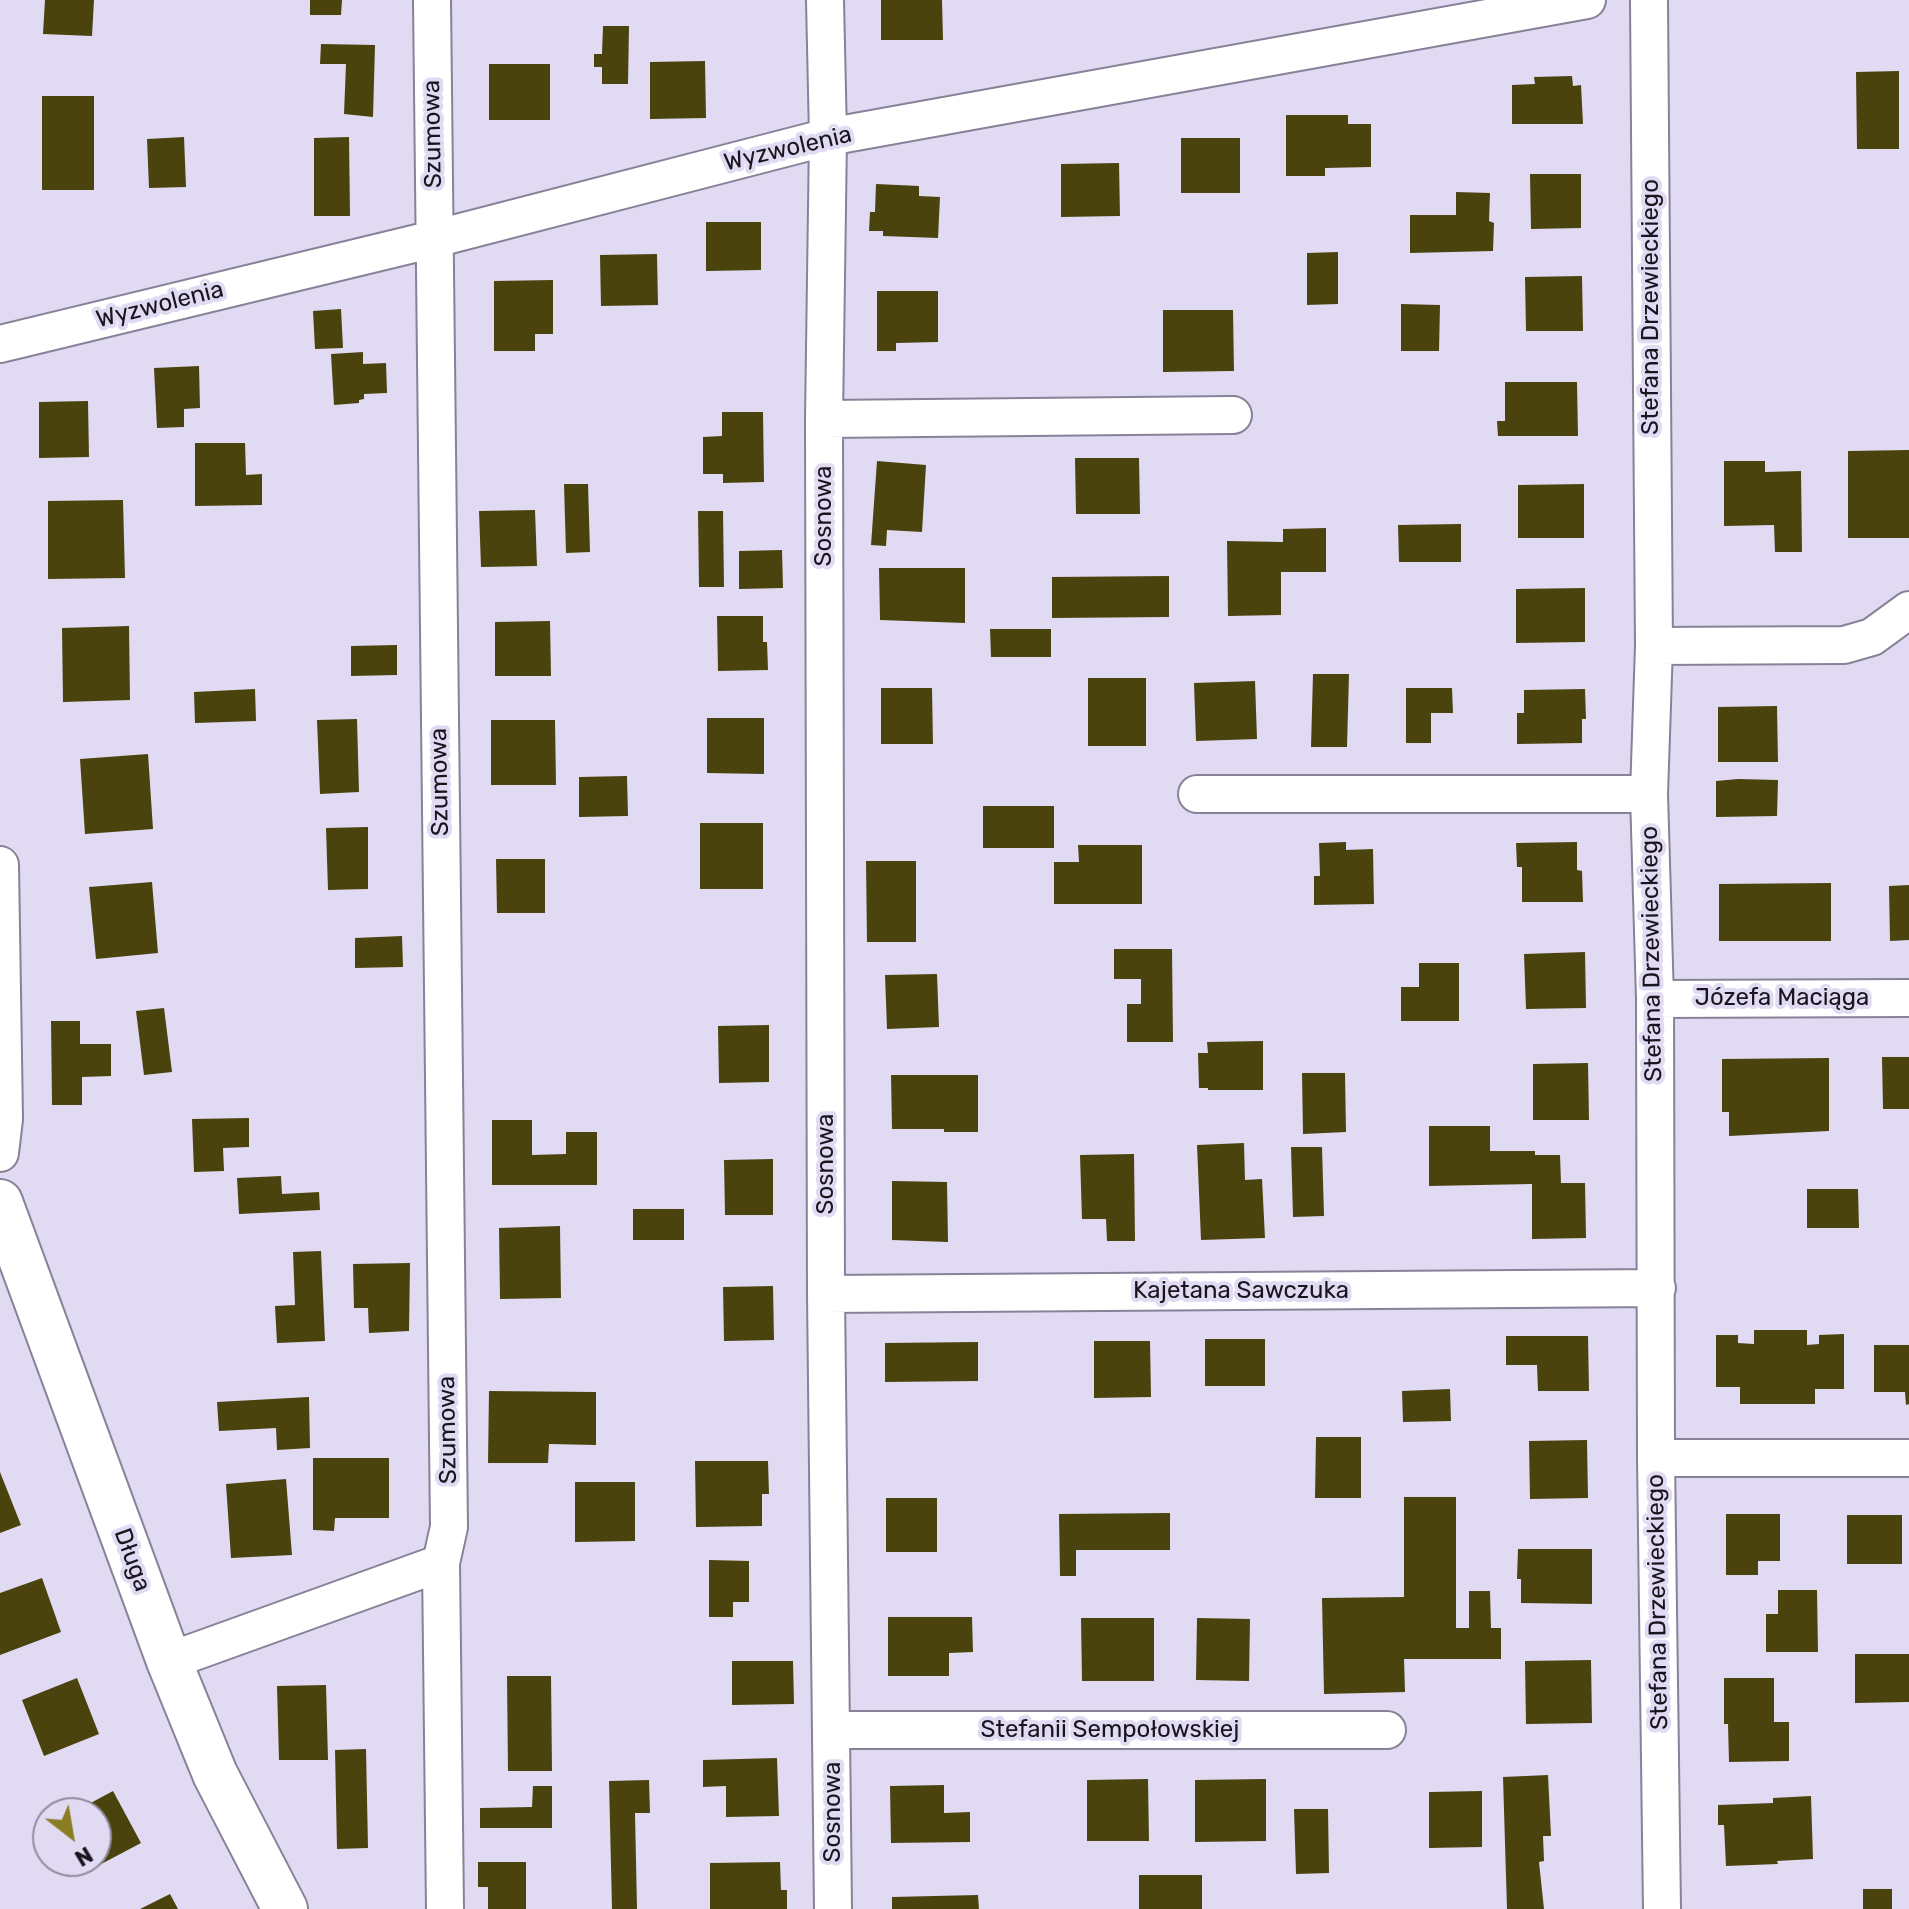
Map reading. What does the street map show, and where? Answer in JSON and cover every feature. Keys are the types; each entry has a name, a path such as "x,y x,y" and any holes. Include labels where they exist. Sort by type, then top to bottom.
{"street":[{"name":"Szumowa","path":"432,0 449,1527 441,1563 445,1909"},
{"name":"Sosnowa","path":"825,0 828,137 824,419 826,1294 833,1909"},
{"name":"Wyzwolenia","path":"0,344 434,239 828,137 1587,0"},
{"name":"Stefana Drzewieckiego","path":"1649,0 1654,646 1649,794 1655,999 1656,1458 1662,1909"},
{"path":"824,419 1233,415"},
{"path":"1654,646 1844,645 1872,637 1909,610"},
{"path":"1197,794 1649,794"},
{"path":"0,865 4,1119 0,1153"},
{"name":"Józefa Maciąga","path":"1655,999 1909,998"},
{"name":"Długa","path":"0,1202 169,1661 215,1774 285,1909"},
{"name":"Kajetana Sawczuka","path":"826,1294 1657,1288"},
{"path":"1656,1458 1909,1458"},
{"path":"169,1661 441,1563"},
{"name":"Stefanii Sempołowskiej","path":"833,1730 1387,1730"}],"building":[{"path":"45,0 94,0 92,36 43,34"},
{"path":"310,0 342,0 341,15 310,15"},
{"path":"881,0 942,0 943,40 881,40"},
{"path":"603,26 629,26 628,84 602,84 602,67 594,67 594,54 602,54"},
{"path":"321,44 375,45 373,117 344,114 346,64 320,64"},
{"path":"705,61 706,118 650,119 650,62"},
{"path":"489,64 550,64 550,120 489,120"},
{"path":"1899,71 1899,149 1857,149 1856,72"},
{"path":"1572,76 1573,86 1581,85 1583,124 1512,124 1512,85 1535,84 1534,77"},
{"path":"42,96 94,96 94,190 42,190"},
{"path":"1286,115 1348,115 1348,124 1371,124 1371,167 1325,168 1325,176 1286,176"},
{"path":"184,137 186,187 149,188 147,139"},
{"path":"349,137 350,216 314,216 314,138"},
{"path":"1181,138 1240,138 1240,193 1181,193"},
{"path":"1119,163 1120,216 1061,217 1061,164"},
{"path":"1530,174 1581,174 1581,228 1531,229"},
{"path":"876,184 919,186 919,196 940,197 938,238 883,236 883,231 869,231 870,212 875,212"},
{"path":"1456,192 1490,193 1489,221 1494,223 1493,251 1410,253 1410,215 1456,215"},
{"path":"706,222 761,222 761,270 706,271"},
{"path":"1338,252 1338,304 1307,305 1307,253"},
{"path":"657,254 658,305 601,306 600,255"},
{"path":"1582,276 1583,331 1526,331 1525,277"},
{"path":"553,280 553,334 535,334 535,351 494,351 494,281"},
{"path":"877,291 938,291 938,342 896,343 896,351 877,351"},
{"path":"1401,304 1440,305 1439,351 1401,351"},
{"path":"341,309 343,348 315,349 313,311"},
{"path":"1163,310 1233,310 1234,371 1163,372"},
{"path":"363,352 363,364 386,363 387,393 364,394 364,399 359,403 334,405 331,354"},
{"path":"199,366 200,408 184,409 184,427 157,428 154,368"},
{"path":"1505,382 1577,382 1578,436 1498,436 1497,421 1505,421"},
{"path":"88,401 89,457 39,458 39,402"},
{"path":"722,412 763,412 764,482 723,483 723,474 703,474 703,437 722,436"},
{"path":"195,443 245,443 246,475 262,474 262,505 195,506"},
{"path":"1909,450 1909,538 1848,538 1848,451"},
{"path":"1075,458 1139,458 1140,514 1076,514"},
{"path":"877,461 926,465 922,532 887,530 886,546 871,545"},
{"path":"1724,461 1765,461 1765,472 1801,471 1802,552 1775,552 1774,525 1724,526"},
{"path":"564,484 588,484 590,552 566,553"},
{"path":"1584,484 1584,538 1518,538 1518,485"},
{"path":"123,500 125,578 48,579 48,501"},
{"path":"535,510 537,566 481,567 479,511"},
{"path":"698,511 723,511 724,587 699,587"},
{"path":"1461,524 1461,562 1399,562 1398,525"},
{"path":"1326,528 1326,572 1281,572 1281,615 1228,616 1227,541 1283,542 1283,529"},
{"path":"782,550 783,588 739,589 739,551"},
{"path":"879,568 965,568 965,623 880,620"},
{"path":"1169,576 1169,617 1052,618 1052,577"},
{"path":"1585,588 1585,642 1516,643 1516,589"},
{"path":"717,616 763,616 768,670 718,671"},
{"path":"550,621 551,676 495,676 495,622"},
{"path":"129,626 130,700 63,702 62,628"},
{"path":"990,629 1051,629 1051,657 991,657"},
{"path":"397,645 397,675 351,676 351,646"},
{"path":"1313,674 1349,674 1347,747 1311,747"},
{"path":"1088,678 1146,678 1146,746 1088,746"},
{"path":"1255,681 1257,739 1196,741 1194,683"},
{"path":"881,688 932,688 933,744 881,744"},
{"path":"1406,688 1452,688 1453,713 1431,713 1431,743 1406,743"},
{"path":"255,689 256,721 195,723 194,692"},
{"path":"1585,689 1586,719 1582,719 1582,743 1517,744 1517,713 1524,713 1524,690"},
{"path":"1777,706 1778,762 1718,762 1718,707"},
{"path":"707,718 764,718 764,774 707,773"},
{"path":"357,719 359,792 320,794 317,720"},
{"path":"491,720 555,720 556,785 491,785"},
{"path":"148,754 153,829 85,834 80,759"},
{"path":"627,776 628,816 579,817 579,777"},
{"path":"1778,780 1777,816 1716,817 1716,781"},
{"path":"983,806 1054,806 1054,848 983,848"},
{"path":"700,823 763,823 763,889 700,889"},
{"path":"368,827 368,889 328,890 326,828"},
{"path":"1346,842 1346,850 1373,849 1374,904 1314,905 1314,876 1320,876 1319,843"},
{"path":"1577,842 1577,870 1582,871 1583,902 1522,902 1522,867 1517,867 1516,843"},
{"path":"1078,845 1142,845 1142,904 1054,904 1054,862 1079,862"},
{"path":"496,859 545,859 545,913 497,913"},
{"path":"866,861 916,861 916,942 867,942"},
{"path":"152,882 158,953 96,959 89,887"},
{"path":"1831,883 1831,941 1719,941 1719,884"},
{"path":"1909,885 1909,940 1890,941 1889,886"},
{"path":"402,936 403,967 355,968 355,938"},
{"path":"1114,949 1172,949 1173,1042 1127,1042 1127,1004 1141,1004 1141,979 1114,979"},
{"path":"1585,952 1586,1008 1526,1009 1524,954"},
{"path":"1419,963 1459,963 1459,1021 1401,1021 1401,987 1419,987"},
{"path":"937,974 939,1027 887,1029 885,975"},
{"path":"164,1008 172,1072 144,1075 136,1011"},
{"path":"51,1021 80,1021 80,1044 111,1044 111,1076 82,1077 82,1105 52,1105"},
{"path":"769,1025 769,1082 719,1083 718,1026"},
{"path":"1263,1041 1263,1090 1199,1088 1198,1053 1208,1053 1207,1042"},
{"path":"1882,1057 1909,1057 1909,1109 1883,1109"},
{"path":"1829,1058 1829,1131 1729,1136 1729,1112 1722,1112 1722,1059"},
{"path":"1588,1063 1589,1120 1533,1120 1533,1064"},
{"path":"1302,1073 1345,1073 1346,1132 1303,1134"},
{"path":"891,1075 978,1075 978,1132 892,1129"},
{"path":"249,1118 249,1147 223,1148 224,1171 194,1172 192,1119"},
{"path":"492,1120 532,1120 532,1155 566,1154 566,1132 597,1132 597,1185 492,1185"},
{"path":"1429,1126 1490,1126 1490,1151 1535,1151 1535,1155 1560,1155 1561,1183 1585,1183 1586,1238 1532,1239 1532,1184 1429,1186"},
{"path":"1244,1143 1245,1180 1262,1179 1265,1238 1201,1240 1197,1145"},
{"path":"1291,1147 1322,1147 1324,1216 1293,1217"},
{"path":"1134,1154 1135,1241 1107,1241 1106,1219 1082,1219 1080,1155"},
{"path":"773,1159 773,1215 725,1215 724,1160"},
{"path":"281,1176 282,1194 319,1192 320,1210 239,1214 237,1178"},
{"path":"892,1181 947,1182 948,1242 892,1240"},
{"path":"1807,1189 1858,1189 1859,1228 1807,1228"},
{"path":"633,1209 684,1209 684,1240 633,1240"},
{"path":"560,1226 561,1298 500,1299 499,1228"},
{"path":"321,1251 325,1341 277,1343 275,1306 295,1305 293,1252"},
{"path":"410,1263 409,1331 369,1333 368,1308 354,1308 353,1264"},
{"path":"773,1286 774,1340 724,1341 723,1287"},
{"path":"1754,1330 1807,1330 1807,1345 1819,1344 1819,1335 1844,1334 1844,1389 1815,1389 1815,1404 1740,1404 1740,1387 1716,1387 1716,1335 1738,1335 1738,1343 1754,1344"},
{"path":"1506,1336 1588,1336 1589,1391 1538,1391 1537,1365 1506,1365"},
{"path":"1205,1339 1265,1339 1265,1386 1205,1386"},
{"path":"1094,1341 1150,1341 1151,1397 1094,1398"},
{"path":"978,1342 978,1381 885,1382 885,1343"},
{"path":"1874,1345 1909,1345 1909,1404 1906,1405 1905,1392 1874,1392"},
{"path":"1450,1389 1451,1421 1403,1422 1402,1391"},
{"path":"489,1391 596,1392 596,1445 549,1444 548,1463 488,1463"},
{"path":"309,1397 310,1448 277,1450 276,1428 219,1431 217,1402"},
{"path":"1316,1437 1361,1437 1361,1498 1315,1498"},
{"path":"1587,1440 1588,1498 1530,1499 1529,1441"},
{"path":"313,1458 389,1458 389,1518 335,1518 334,1531 313,1530"},
{"path":"695,1461 768,1461 769,1494 762,1494 762,1526 696,1527"},
{"path":"0,1472 21,1525 0,1533"},
{"path":"286,1479 292,1555 231,1558 226,1484"},
{"path":"575,1482 635,1482 635,1541 575,1542"},
{"path":"1404,1497 1456,1497 1456,1628 1469,1628 1469,1591 1490,1591 1491,1628 1501,1628 1501,1659 1404,1659 1405,1692 1324,1694 1322,1598 1404,1597"},
{"path":"886,1498 937,1498 937,1552 886,1552"},
{"path":"1170,1513 1170,1550 1076,1550 1076,1576 1060,1576 1059,1514"},
{"path":"1726,1514 1780,1514 1780,1561 1758,1561 1758,1575 1726,1575"},
{"path":"1847,1515 1902,1515 1902,1564 1847,1564"},
{"path":"1518,1549 1592,1549 1592,1604 1521,1603 1521,1579 1517,1579"},
{"path":"709,1560 749,1561 749,1602 733,1602 733,1617 709,1617"},
{"path":"42,1578 61,1632 0,1655 0,1593"},
{"path":"1778,1590 1817,1590 1818,1652 1766,1652 1766,1614 1778,1614"},
{"path":"888,1617 972,1617 973,1652 949,1653 949,1676 888,1676"},
{"path":"1081,1618 1154,1618 1154,1681 1082,1681"},
{"path":"1197,1618 1250,1619 1249,1681 1196,1680"},
{"path":"1855,1654 1909,1654 1909,1702 1855,1703"},
{"path":"1591,1660 1592,1723 1526,1724 1525,1661"},
{"path":"732,1661 793,1661 794,1704 732,1705"},
{"path":"507,1676 551,1676 552,1771 508,1771"},
{"path":"77,1678 99,1734 44,1756 22,1700"},
{"path":"1724,1678 1774,1678 1774,1722 1789,1722 1789,1761 1729,1762 1728,1724 1724,1724"},
{"path":"326,1685 328,1760 279,1760 277,1686"},
{"path":"366,1749 368,1848 337,1849 335,1750"},
{"path":"777,1758 779,1816 726,1817 726,1786 703,1787 703,1760"},
{"path":"1548,1775 1551,1836 1543,1836 1544,1861 1539,1862 1544,1909 1507,1909 1503,1777"},
{"path":"1148,1779 1149,1841 1087,1841 1087,1780"},
{"path":"1266,1779 1266,1841 1195,1842 1195,1780"},
{"path":"649,1780 650,1813 635,1813 637,1909 612,1909 609,1781"},
{"path":"944,1785 944,1813 970,1812 970,1842 891,1843 890,1786"},
{"path":"533,1786 552,1786 552,1828 480,1828 480,1808 532,1807"},
{"path":"113,1791 141,1843 112,1858 112,1797 102,1797"},
{"path":"1482,1791 1482,1847 1429,1848 1429,1792"},
{"path":"1811,1796 1813,1859 1726,1866 1724,1825 1718,1825 1718,1805 1773,1803 1773,1798"},
{"path":"1294,1809 1328,1809 1329,1873 1296,1874"},
{"path":"478,1862 526,1862 526,1909 488,1909 488,1887 478,1887"},
{"path":"780,1862 781,1890 787,1890 787,1909 710,1909 710,1863"},
{"path":"1139,1875 1202,1875 1202,1909 1139,1909"},
{"path":"1863,1889 1892,1889 1892,1909 1863,1909"},
{"path":"170,1894 178,1909 140,1909"},
{"path":"978,1895 979,1909 892,1909 892,1897"}]}
